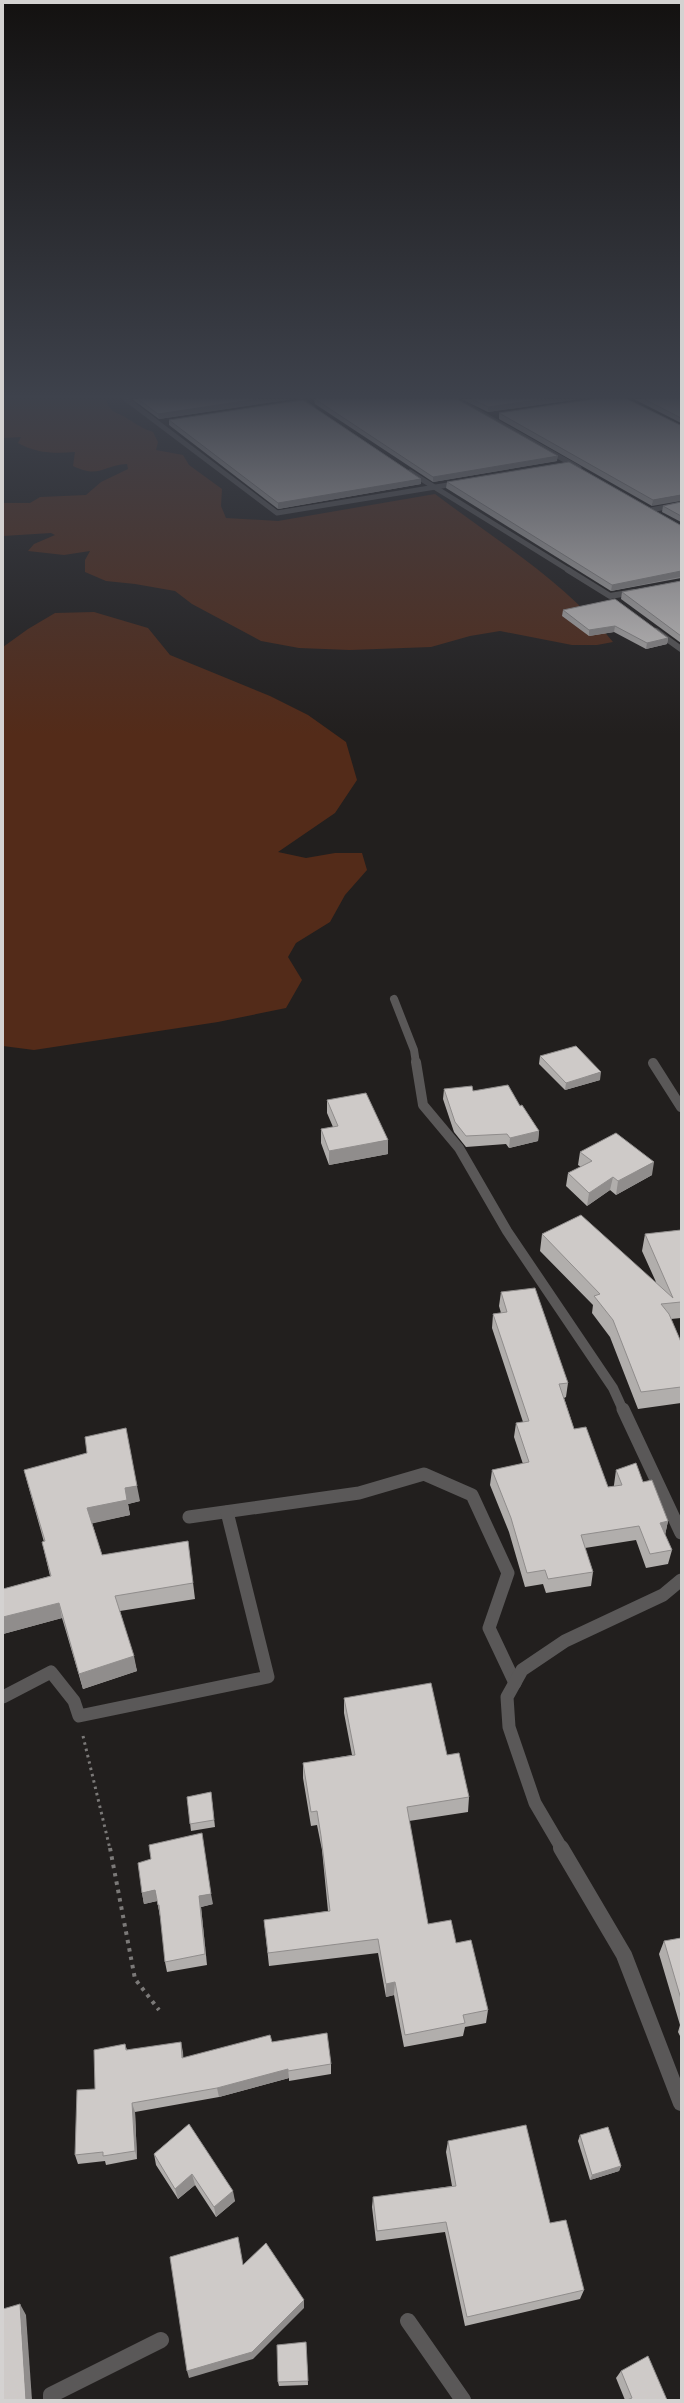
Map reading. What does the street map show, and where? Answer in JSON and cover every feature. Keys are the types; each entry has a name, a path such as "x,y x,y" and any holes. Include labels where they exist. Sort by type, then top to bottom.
{"street":[{"path":"273,511 277,514 294,511"},
{"path":"472,511 616,601"},
{"path":"653,511 663,517"},
{"path":"610,596 638,591"},
{"path":"651,627 681,649"},
{"path":"394,999 414,1050 423,1105 459,1148 507,1231 613,1388 681,1533"},
{"path":"653,1062 681,1107"},
{"path":"189,1517 360,1493 424,1474 472,1495 508,1574 489,1628 515,1683"},
{"path":"3,1697 51,1672 74,1701 79,1716 268,1677 227,1512"},
{"path":"681,1580 663,1595 565,1641 522,1670 507,1697 509,1727 535,1803 624,1955 681,2103"},
{"path":"408,2321 463,2400"},
{"path":"51,2400 51,2395 161,2340"}],"path":[{"path":"79,1716 105,1824 135,1979 159,2010"}],"shaded area":[{"path":"3,511 223,511 226,518 278,521 335,511 459,511 552,581 594,620 613,642 597,645 572,645 500,631 470,636 431,647 350,650 299,648 261,641 192,604 175,591 106,581 85,572 85,560 90,551 64,555 28,551 34,544 55,535 51,533 3,536"},
{"path":"94,612 148,628 170,655 270,696 308,715 346,742 357,780 335,813 278,852 306,858 335,853 362,853 367,870 345,895 330,922 296,943 288,957 302,980 286,1008 218,1022 34,1050 3,1046 3,647 28,629 55,613"}],"building":[{"path":"494,511 656,511 681,525 681,571 612,585"},
{"path":"672,511 681,511 681,516"},
{"path":"681,581 681,636 622,592"},
{"path":"615,599 668,638 647,643 615,626 589,630 563,610"},
{"path":"576,1046 601,1072 566,1083 540,1056"},
{"path":"508,1085 520,1106 522,1105 539,1131 510,1138 507,1134 466,1136 455,1122 444,1089 472,1086 473,1091"},
{"path":"366,1093 388,1140 329,1151 321,1129 338,1126 327,1100"},
{"path":"616,1133 654,1162 618,1181 613,1177 589,1193 568,1173 592,1161 580,1152"},
{"path":"581,1215 673,1298 645,1234 681,1230 681,1302 661,1304 669,1314 681,1342 681,1387 641,1392 613,1320 594,1296 600,1294 542,1234"},
{"path":"535,1288 568,1383 559,1384 574,1429 586,1427 608,1487 622,1485 616,1470 636,1463 643,1482 652,1480 668,1521 660,1523 672,1550 650,1554 639,1526 581,1535 593,1572 548,1579 545,1570 527,1573 511,1518 492,1470 529,1462 516,1423 529,1421 493,1314 507,1312 501,1292"},
{"path":"126,1428 137,1486 125,1488 127,1500 87,1508 102,1555 188,1541 193,1583 115,1596 134,1656 79,1674 59,1603 3,1617 3,1589 51,1576 42,1542 45,1541 24,1470 87,1453 85,1437"},
{"path":"431,1683 447,1755 459,1753 469,1797 407,1807 428,1924 451,1920 456,1943 471,1940 488,2010 463,2015 465,2023 405,2035 395,1982 386,1984 378,1939 268,1953 264,1920 330,1911 317,1811 311,1812 303,1763 355,1755 344,1698"},
{"path":"211,1792 214,1820 190,1824 187,1797"},
{"path":"202,1833 211,1894 199,1896 205,1954 165,1962 159,1905 155,1890 142,1893 138,1863 151,1859 149,1845"},
{"path":"681,1938 681,1999 664,1941"},
{"path":"327,2033 331,2064 288,2071 288,2069 217,2088 132,2103 135,2151 103,2156 103,2152 75,2155 77,2090 95,2089 94,2050 125,2044 126,2050 181,2042 182,2058 270,2035 272,2042"},
{"path":"189,2124 233,2191 214,2207 192,2174 175,2189 154,2154"},
{"path":"526,2125 550,2223 566,2220 584,2290 467,2317 446,2222 377,2231 373,2197 456,2186 448,2141"},
{"path":"608,2127 621,2166 592,2175 580,2135"},
{"path":"238,2237 243,2265 266,2243 304,2300 252,2352 187,2371 170,2257"},
{"path":"20,2304 26,2400 3,2400 3,2309"},
{"path":"306,2342 308,2381 278,2382 277,2345"},
{"path":"648,2356 667,2400 627,2400 632,2398 621,2371"}]}
